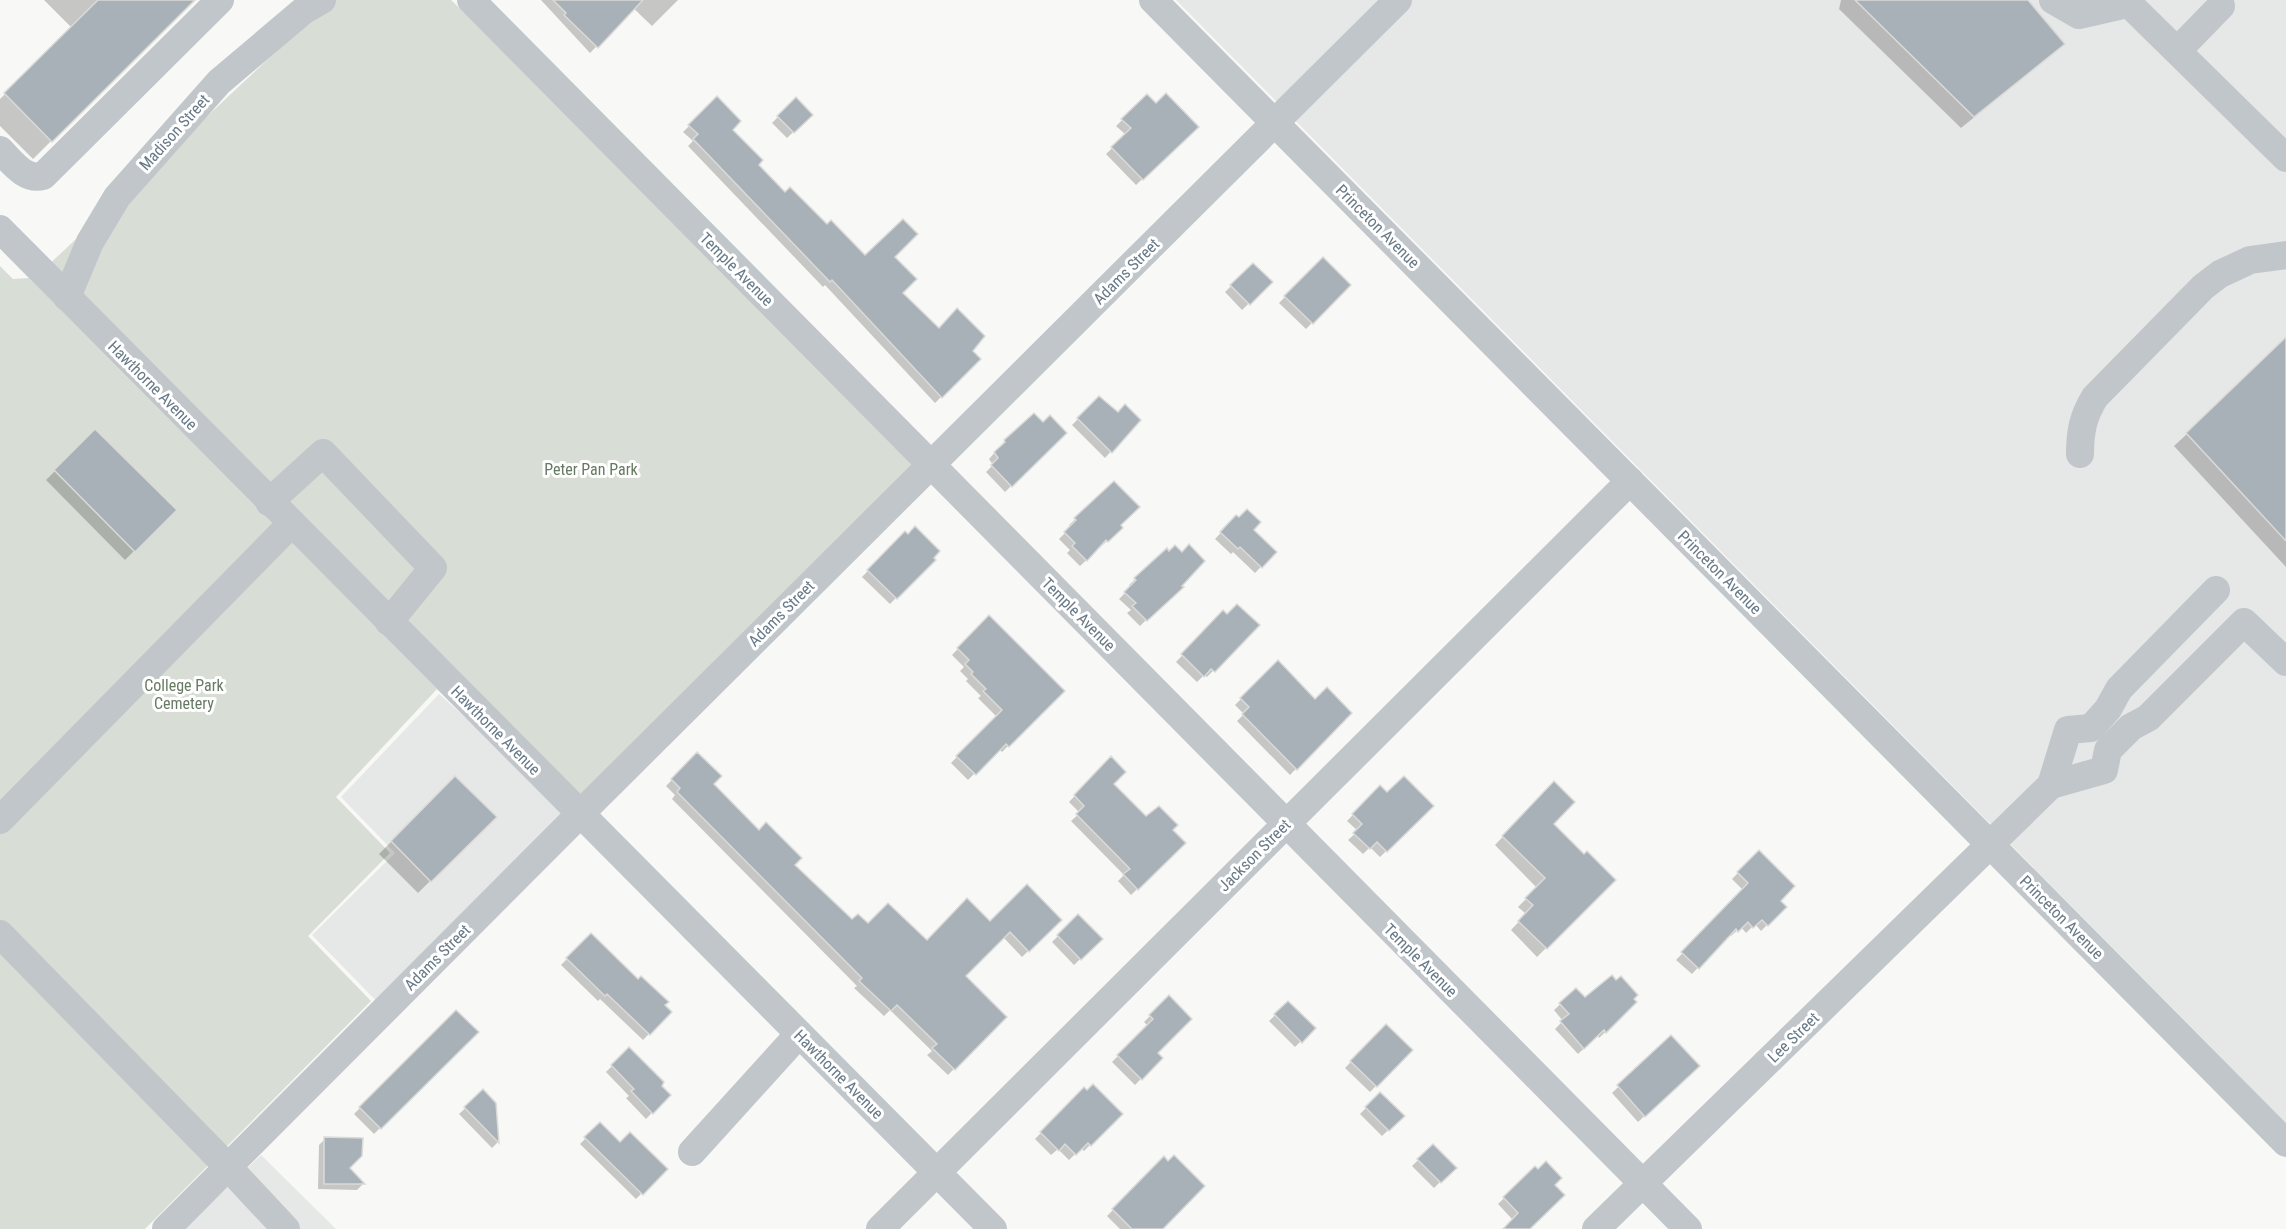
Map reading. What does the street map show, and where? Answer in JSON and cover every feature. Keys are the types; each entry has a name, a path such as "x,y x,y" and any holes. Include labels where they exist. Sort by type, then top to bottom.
{"street":[{"path":"0,150 27,176 35,178 43,176 220,0"},
{"name":"Madison Street","path":"67,297 90,242 117,197 219,82 303,11 322,0"},
{"name":"Temple Avenue","path":"471,0 1688,1229"},
{"name":"Princeton Avenue","path":"1153,0 2286,1143"},
{"name":"Adams Street","path":"166,1229 1398,0"},
{"path":"2053,0 2079,15 2126,2 2178,50 2286,158"},
{"path":"2178,50 2221,6"},
{"name":"Hawthorne Avenue","path":"0,229 993,1229"},
{"path":"2080,454 2080,434 2085,412 2095,398 2203,287 2229,269 2250,260 2286,255"},
{"path":"269,502 323,453 433,568 389,622"},
{"name":"Jackson Street","path":"880,1229 1630,481"},
{"path":"0,820 291,524"},
{"path":"2051,785 2068,730 2091,728 2109,709 2119,689 2216,590"},
{"path":"2051,785 2104,770 2108,750 2131,727 2148,718 2244,622 2286,662"},
{"path":"2119,689 2148,718"},
{"name":"Lee Street","path":"1596,1229 2051,785"},
{"path":"0,934 286,1229"},
{"path":"692,1152 799,1034"}],"shaded area":[{"path":"1176,0 2286,0 2286,1123"},
{"path":"439,694 584,824 392,1017 312,935 395,853 341,797"},
{"path":"261,1155 336,1229 185,1229"}],"green space":[{"name":"Peter Pan Park","path":"336,0 451,0 942,464 584,824 43,270 312,18"},
{"name":"College Park Cemetery","path":"0,266 13,279 29,278 437,689 336,797 390,853 308,936 371,1001 145,1229 0,1229"}],"building":[{"path":"98,0 195,0 52,142 4,93"},
{"path":"553,0 643,0 598,48 564,15 566,13"},
{"path":"1855,0 2028,0 2065,44 1974,117"},
{"path":"1166,93 1199,127 1143,180 1111,147 1131,128 1121,119 1147,94 1156,103"},
{"path":"717,96 741,121 733,130 763,160 759,165 785,192 790,187 827,224 831,220 865,255 903,219 918,234 895,257 917,279 903,293 939,328 957,308 985,336 973,351 981,359 942,398 832,280 830,282 693,139 698,134 688,125"},
{"path":"796,97 813,115 794,133 777,116"},
{"path":"1323,257 1351,285 1313,324 1284,296"},
{"path":"1253,263 1273,282 1250,305 1230,285"},
{"path":"2286,337 2286,541 2186,433"},
{"path":"1099,396 1118,412 1125,404 1141,420 1112,453 1077,418"},
{"path":"1034,413 1043,422 1050,415 1067,433 1012,487 991,465 998,458 994,452"},
{"path":"95,429 177,510 135,552 54,470"},
{"path":"1114,481 1140,507 1121,525 1123,528 1108,542 1106,540 1087,561 1072,546 1075,543 1064,532 1076,520 1074,518"},
{"path":"1247,509 1261,522 1254,530 1277,552 1262,568 1220,532 1236,515 1239,517"},
{"path":"915,526 940,551 934,558 936,560 897,599 867,570 905,531 908,534"},
{"path":"1189,544 1205,561 1182,586 1184,587 1147,621 1132,606 1136,603 1124,592 1136,580 1134,578 1167,548 1169,551 1175,545 1182,552"},
{"path":"1237,604 1260,625 1215,672 1211,669 1204,677 1181,654 1223,610 1227,614"},
{"path":"989,615 1065,691 1009,747 1006,744 976,775 956,756 1002,710 983,691 986,689 971,674 973,672 965,664 969,660 957,648"},
{"path":"1278,660 1315,699 1327,687 1352,713 1297,770 1242,714 1249,707 1240,698"},
{"path":"697,752 722,776 714,784 759,830 766,822 802,858 795,865 852,919 858,914 868,923 888,903 927,940 967,898 990,921 1027,884 1062,920 1029,952 1010,932 966,976 1007,1017 955,1070 932,1048 937,1044 897,1005 891,1011 859,981 862,978 677,792 680,788 671,779"},
{"path":"1111,756 1126,772 1114,784 1146,816 1159,806 1178,825 1173,830 1186,843 1138,890 1123,874 1130,869 1076,814 1084,806 1074,795"},
{"path":"455,776 497,817 431,882 391,841"},
{"path":"1404,776 1434,806 1387,852 1377,842 1370,849 1353,833 1362,824 1352,814 1380,785 1387,792"},
{"path":"1554,781 1575,802 1554,824 1584,854 1587,851 1616,880 1547,949 1518,921 1533,905 1525,898 1545,878 1502,836"},
{"path":"1759,850 1795,886 1781,901 1787,907 1768,926 1762,920 1753,928 1748,922 1738,932 1736,929 1699,969 1681,952 1748,883 1737,872"},
{"path":"1078,914 1103,939 1081,960 1057,935"},
{"path":"591,933 638,979 641,976 669,1002 665,1005 672,1012 650,1035 566,958"},
{"path":"1612,975 1616,980 1621,976 1638,995 1634,999 1637,1002 1606,1033 1604,1030 1584,1049 1560,1021 1569,1014 1559,1003 1576,988 1585,997"},
{"path":"1169,995 1192,1019 1158,1053 1163,1058 1142,1080 1117,1055 1153,1019 1149,1015"},
{"path":"1288,1001 1316,1028 1302,1043 1274,1014"},
{"path":"456,1010 479,1032 381,1129 359,1107"},
{"path":"1386,1024 1413,1050 1377,1087 1350,1061"},
{"path":"1671,1035 1700,1066 1645,1117 1617,1085"},
{"path":"629,1047 664,1082 662,1086 671,1095 653,1114 631,1091 634,1089 611,1065"},
{"path":"1093,1084 1123,1114 1091,1146 1088,1143 1076,1155 1065,1144 1059,1151 1040,1132 1084,1087 1087,1090"},
{"path":"483,1089 496,1103 499,1143 464,1107"},
{"path":"1380,1092 1405,1116 1389,1131 1365,1107"},
{"path":"600,1122 620,1142 630,1132 668,1169 643,1195 584,1137"},
{"path":"324,1137 363,1138 362,1156 350,1168 365,1184 324,1184"},
{"path":"1433,1144 1457,1168 1441,1183 1417,1159"},
{"path":"1174,1155 1205,1186 1163,1229 1132,1229 1112,1209 1164,1156 1168,1161"},
{"path":"1546,1161 1562,1178 1555,1185 1565,1195 1530,1229 1503,1229 1518,1213 1503,1197 1535,1166 1538,1169"}]}
